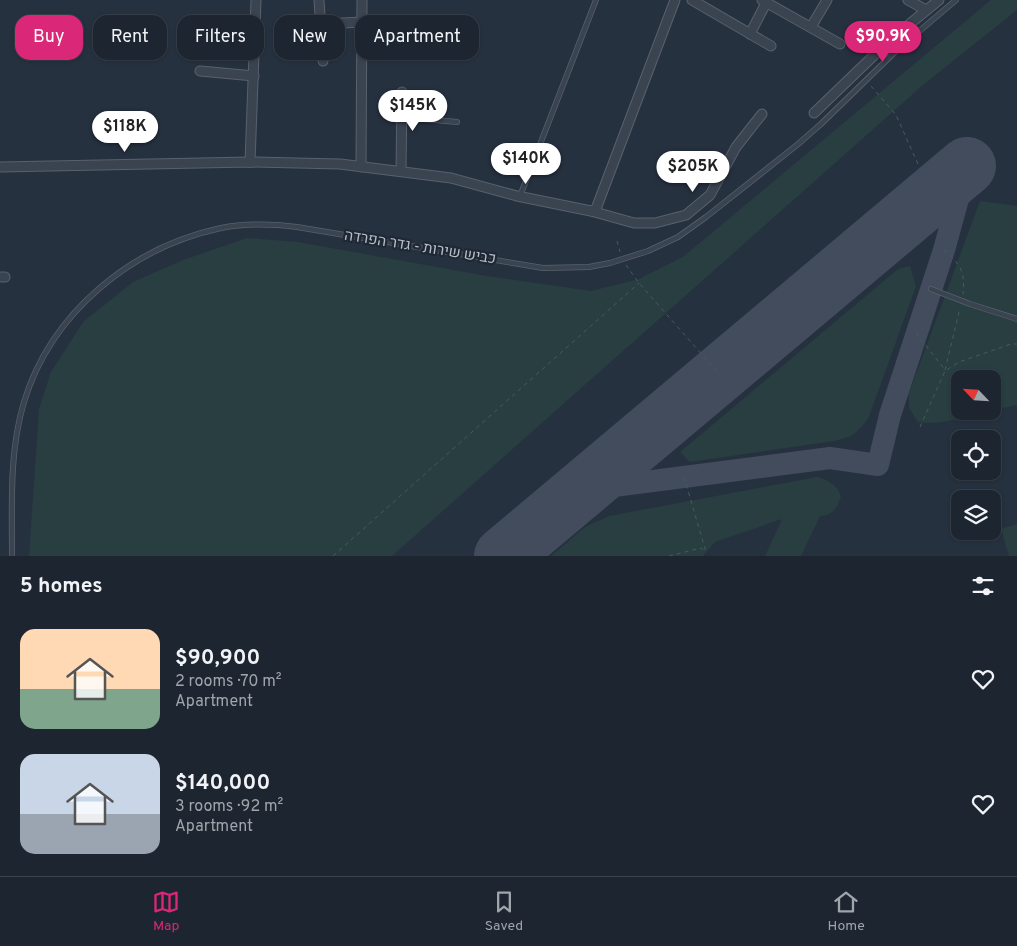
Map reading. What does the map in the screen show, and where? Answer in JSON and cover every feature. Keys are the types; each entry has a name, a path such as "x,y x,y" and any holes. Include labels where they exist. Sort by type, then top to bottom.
{"street":[{"path":"250,162 256,0"},
{"path":"320,0 321,15"},
{"path":"362,0 362,15"},
{"path":"591,212 596,209 675,0"},
{"path":"692,0 771,46"},
{"path":"810,27 827,0"},
{"path":"908,0 926,10"},
{"path":"814,113 890,40 939,0"},
{"path":"750,34 764,1 840,44"},
{"path":"361,167 362,60"},
{"path":"200,71 254,76"},
{"path":"401,171 402,92"},
{"path":"0,167 250,162 361,167 451,178 634,223 655,223 686,215 710,195 736,147 762,114"}],"lane":[{"path":"520,196 596,0"},
{"name":"כביש שירות - גדר הפרדה","path":"12,556 12,466 24,401 34,378 47,351 62,328 81,305 101,286 148,254 193,235 223,228 270,224 543,268 589,267 623,260 678,237 706,217 797,145 897,50 956,0"},
{"path":"402,117 458,122"},
{"path":"931,289 1017,319"}],"path":[{"path":"866,80 896,115 918,164"},
{"path":"617,241 623,260 640,283 720,375"},
{"path":"920,427 945,371 962,301 963,274 960,265 944,250"},
{"path":"333,556 640,283"},
{"path":"916,333 945,371"},
{"path":"945,371 959,362 1011,344 1017,344"},
{"path":"669,556 701,548 706,552 684,477"}],"green space":[{"path":"991,0 1017,0 1017,10 923,85 392,556 29,556 39,409 51,372 83,322 133,282 183,260 247,238 298,242 487,276 591,291 639,279 683,257"},
{"path":"980,201 1017,206 1017,405 1001,408 1001,370 951,370 951,420 953,420 936,423 918,422 909,408 909,393"},
{"path":"910,266 916,286 869,417 858,431 851,436 834,441 690,462 680,452 898,269"},
{"path":"817,477 825,479 832,484 841,496 834,510 820,516 801,556 765,556 782,519 715,542 703,556 551,556 585,527 609,516"},
{"path":"1017,524 1017,556 1009,556 1001,529"}],"taxiway":[{"path":"583,490 830,458 878,465 890,415 944,250 967,166"}],"runway":[{"path":"503,556 967,166"}]}
